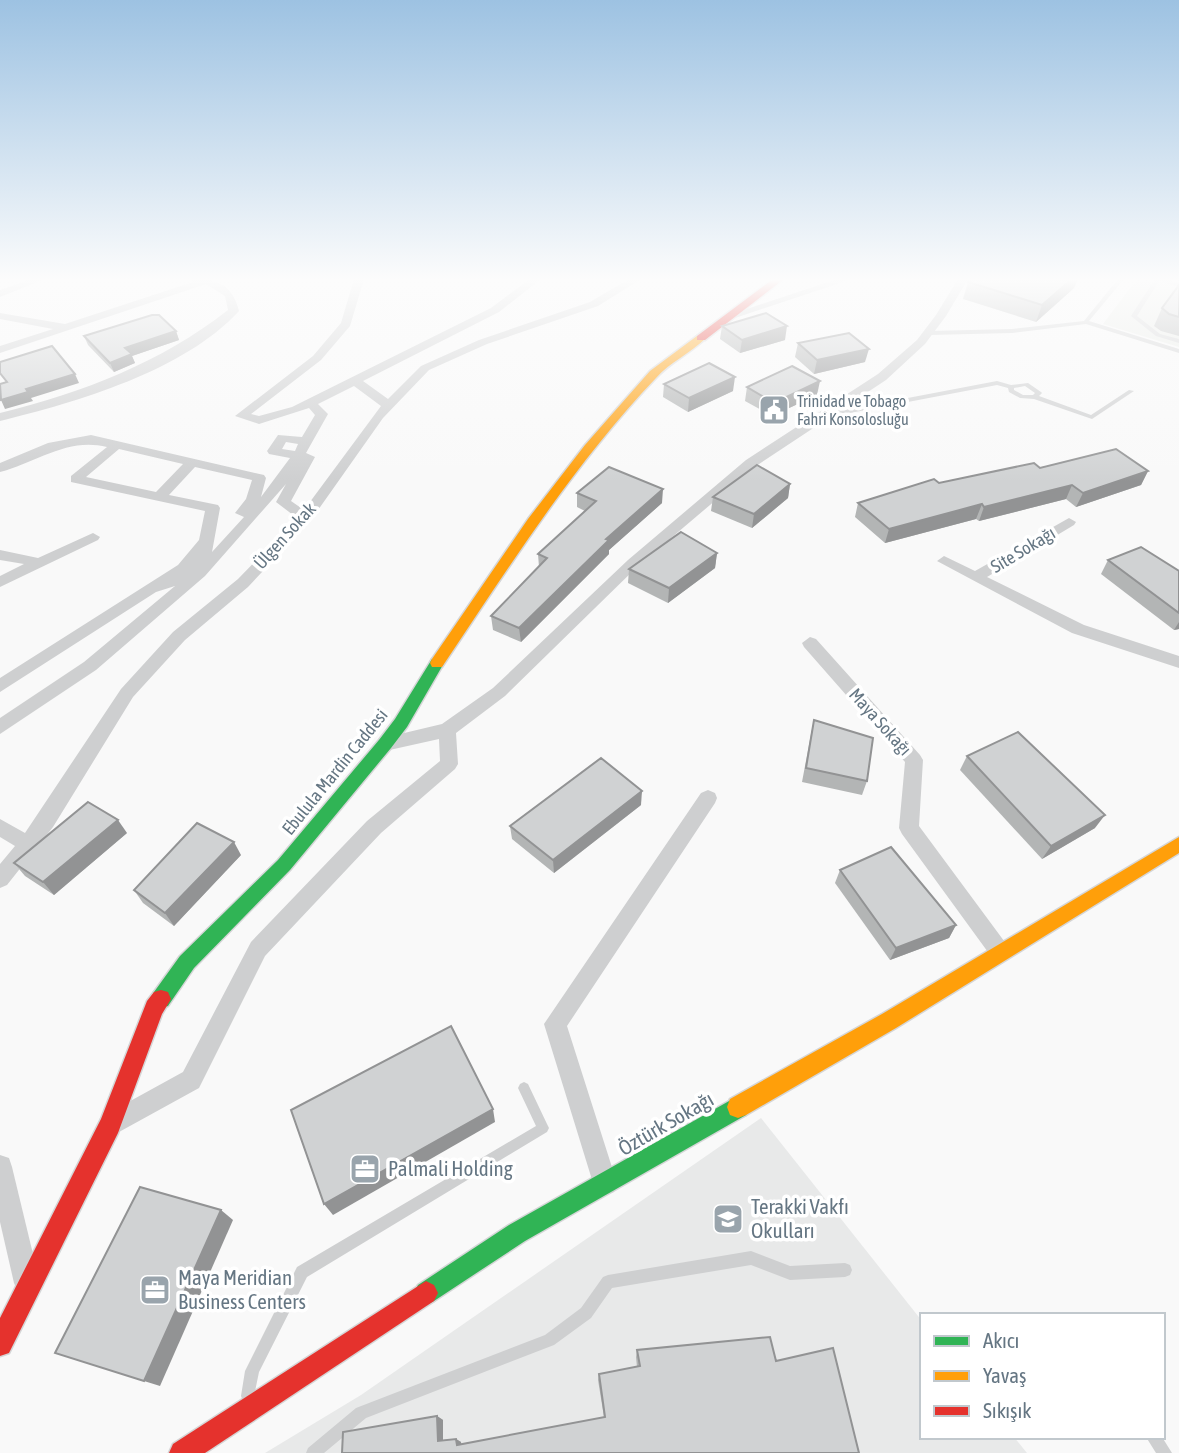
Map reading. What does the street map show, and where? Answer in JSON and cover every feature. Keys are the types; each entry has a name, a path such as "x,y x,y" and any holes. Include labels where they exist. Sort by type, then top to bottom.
{"street":[{"path":"0,417 51,405 125,380 185,347"},
{"path":"327,347 317,358 241,416 259,420 296,410 422,347"},
{"name":"Ülgen Sokak","path":"0,879 46,821 127,692 178,636 243,583 306,517 388,405 425,368 472,347"},
{"name":"Ebulula Mardin Caddesi","path":"1,1343 110,1125 154,1008 187,962 284,865 385,744 401,723 449,642 589,447 654,373 688,347"},
{"path":"385,744 447,730 499,692 633,563 751,463 829,415 883,377 914,347"},
{"path":"355,381 388,405"},
{"path":"147,590 203,556 245,525 289,472 321,414 310,403"},
{"path":"306,442 283,438 275,451 307,457 283,502 306,517"},
{"path":"0,468 53,446 91,439 259,478 253,500 203,556 90,666 0,727"},
{"path":"0,686 203,556 213,508 76,479 117,445"},
{"path":"159,497 192,463"},
{"name":"Site Sokağı","path":"976,578 1069,522"},
{"path":"0,582 93,537"},
{"path":"0,555 40,563"},
{"path":"944,561 1078,629 1179,662"},
{"name":"Maya Sokağı","path":"810,643 914,760 909,828 1000,952"},
{"path":"110,1125 191,1080 258,949 374,827 449,764 447,730"},
{"path":"605,1183 555,1024 708,798"},
{"path":"0,827 28,844"},
{"name":"Öztürk Sokağı","path":"181,1453 517,1233 889,1020 1179,844"},
{"path":"0,1167 28,1287"}],"lane":[{"path":"829,415 997,383 1011,387 1016,384 1035,388 1039,393 1035,397"},
{"path":"1011,387 1011,391 1022,397 1035,397 1092,417 1131,391"},
{"path":"246,1411 252,1371 302,1272 543,1128 524,1088"},
{"path":"313,1453 361,1413 549,1340 586,1313 608,1282 751,1258 790,1273 845,1270"}],"shaded area":[{"name":"Terakki Vakfı Okulları","path":"761,1118 920,1318 920,1439 1016,1439 1027,1453 265,1453 361,1395"}],"building":[{"path":"53,347 75,374 1,400 0,384 7,382 0,373 0,362"},
{"path":"94,347 129,347 125,348 132,354 110,363"},
{"path":"802,347 866,347 869,349 817,360"},
{"path":"709,363 735,377 689,398 664,384"},
{"path":"792,366 820,381 774,403 747,387"},
{"path":"1116,449 1148,471 1083,493 1072,485 984,507 982,504 889,529 858,503 934,479 939,483 1034,463 1040,468"},
{"path":"757,465 790,484 754,514 713,497"},
{"path":"609,467 663,489 606,539 609,540 519,628 491,616 547,558 538,554 596,501 577,493"},
{"path":"681,532 717,553 669,588 629,569"},
{"path":"1141,547 1179,571 1179,613 1108,560"},
{"path":"814,720 873,738 867,781 806,768"},
{"path":"1018,732 1105,815 1051,846 967,756"},
{"path":"601,758 642,791 553,860 510,826"},
{"path":"88,802 118,820 43,882 14,863"},
{"path":"197,823 234,842 165,913 134,890"},
{"path":"891,847 956,925 896,948 840,870"},
{"name":"Palmali Holding","path":"451,1026 493,1109 324,1204 291,1110"},
{"name":"Maya Meridian Business Centers","path":"140,1187 221,1210 144,1381 55,1353"},
{"path":"770,1337 776,1361 833,1348 859,1453 342,1453 343,1432 437,1416 438,1441 456,1439 457,1445 605,1417 599,1374 640,1366 637,1350"}],"traffic: fast":[{"path":"161,999 187,962 284,865 385,744 401,723 437,663"},
{"path":"426,1293 517,1233 738,1107"}],"traffic: slow":[{"path":"437,663 533,522 589,447 654,373 689,347"},
{"path":"738,1107 889,1021 1179,844"}],"traffic: jam":[{"path":"0,1344 110,1125 154,1008 161,999"},
{"path":"182,1453 426,1293"}],"place":[{"name":"Trinidad ve Tobago Fahri Konsolosluğu","path":"774,410"},
{"name":"Palmali Holding","path":"365,1169"},
{"name":"Terakki Vakfı Okulları","path":"728,1219"},
{"name":"Maya Meridian Business Centers","path":"155,1290"}]}
